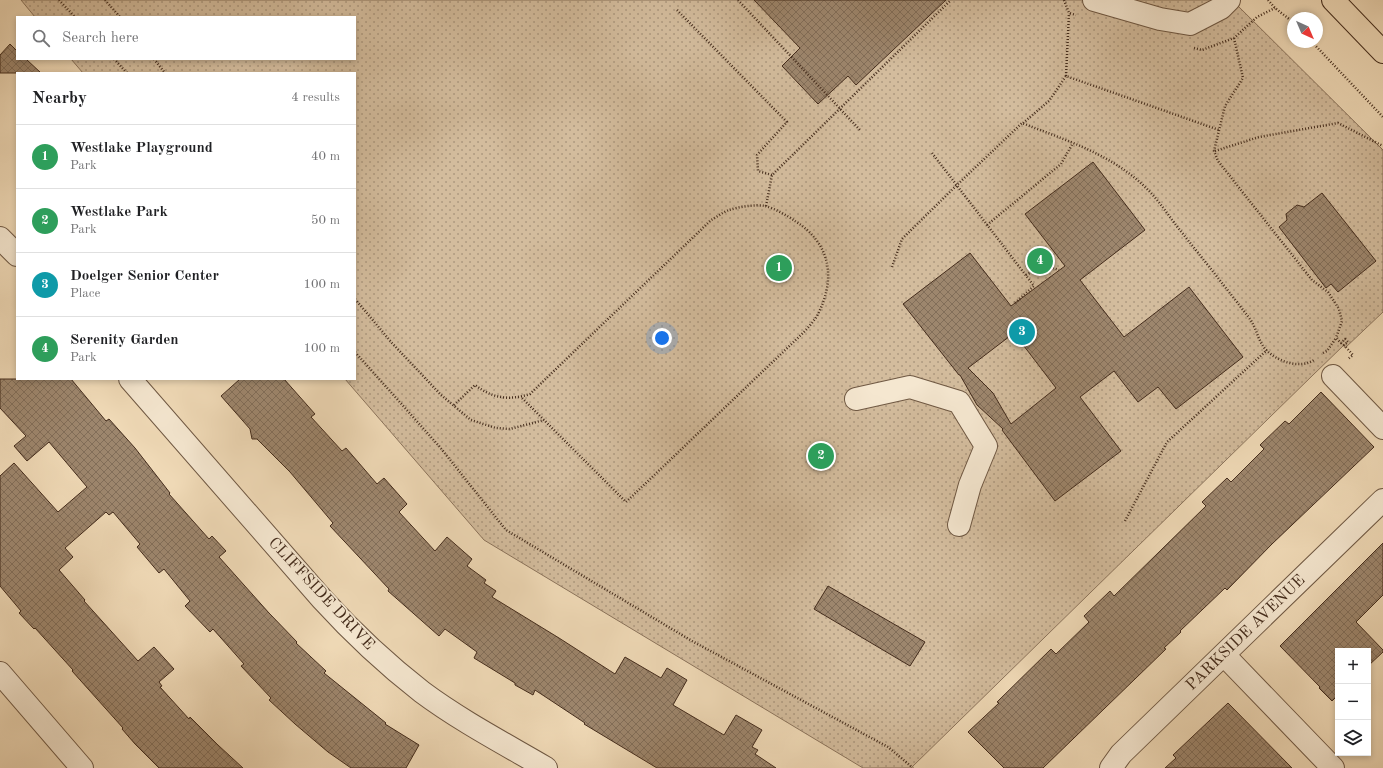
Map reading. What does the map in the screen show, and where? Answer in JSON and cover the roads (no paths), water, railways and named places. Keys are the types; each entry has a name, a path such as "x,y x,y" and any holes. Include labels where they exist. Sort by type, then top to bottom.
{"main road":[{"path":"1333,0 1383,52"}],"street":[{"path":"1094,0 1160,20 1190,24 1221,8 1229,0"},
{"path":"0,238 16,255"},
{"path":"1333,376 1383,428"},
{"name":"CLIFFSIDE DRIVE","path":"131,380 322,599 355,634 391,667 423,693 458,716 546,768"},
{"path":"856,399 910,387 958,402 986,446 970,485 959,525"},
{"name":"PARKSIDE AVENUE","path":"1111,768 1121,754 1383,500"},
{"path":"1224,655 1333,768"},
{"path":"0,673 82,768"}],"place":[{"name":"Serenity Garden","path":"1040,261"},
{"name":"Westlake Playground","path":"779,268"},
{"name":"Doelger Senior Center","path":"1022,332"},
{"name":"Westlake Park","path":"821,456"}]}
